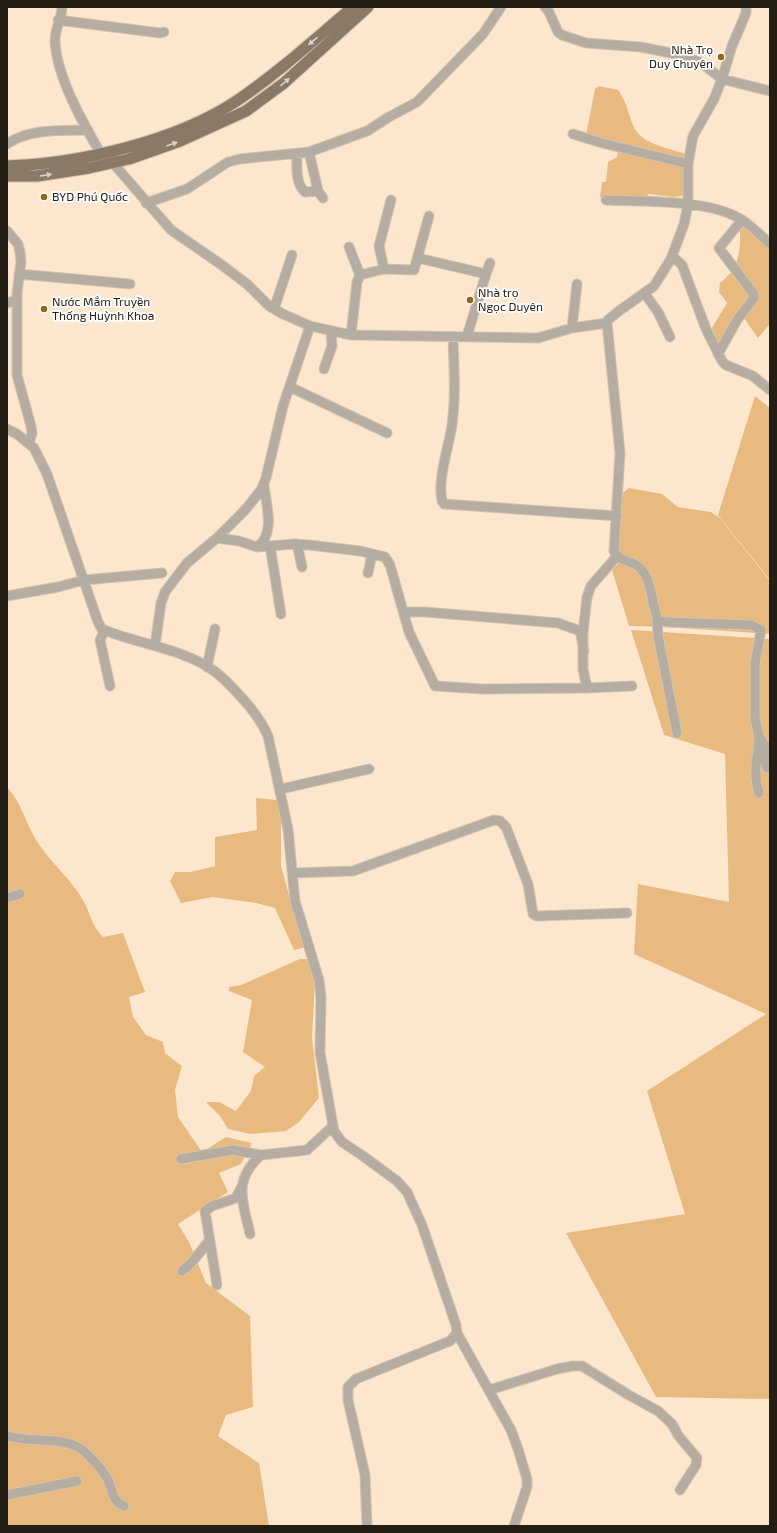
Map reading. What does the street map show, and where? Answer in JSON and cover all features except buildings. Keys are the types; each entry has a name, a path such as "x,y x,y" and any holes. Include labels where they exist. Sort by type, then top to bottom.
{"main road":[{"path":"7,176 37,176 106,161 180,141 246,111 284,83 353,7"},
{"path":"331,33 368,7"},
{"path":"7,166 49,162 106,161"}],"street":[{"path":"62,7 58,20 55,41 57,55 68,88 88,130 106,161 171,230 219,263 246,284 274,309 310,326 351,336 453,338 467,336 538,338 572,328 607,324"},
{"path":"146,203 187,189 228,162 240,159 310,152 366,131 417,102 483,34 501,7"},
{"path":"545,7 549,12 558,32 562,35 586,43 642,47 671,52 700,62 722,79 770,90"},
{"path":"677,733 658,636 657,617 648,585 640,568 617,556 614,551 620,453 607,324 608,320 619,311 645,294 654,286 663,274 672,256 684,224 688,205 688,164 696,128 714,99 732,46 746,13 746,7"},
{"path":"58,20 160,33 164,32"},
{"path":"7,144 14,139 30,133 88,130"},
{"path":"573,134 609,145 688,164"},
{"path":"297,154 297,176 301,188 305,192 320,194 310,152"},
{"path":"384,269 379,246 391,200"},
{"path":"606,200 688,205 715,209 742,220 770,244"},
{"path":"360,275 384,269 412,271 415,269 429,216"},
{"path":"718,354 737,320 754,298 753,294 719,248 742,220"},
{"path":"7,231 18,244 20,252 17,300 17,375 31,426 32,433 29,444"},
{"path":"349,247 360,275 357,282 351,336"},
{"path":"274,309 292,255"},
{"path":"672,256 682,265 703,323 718,354 726,365 753,376 770,390"},
{"path":"418,258 449,260 486,274"},
{"path":"467,336 490,263"},
{"path":"19,274 130,284"},
{"path":"572,328 576,308 577,284"},
{"path":"645,294 658,312 670,337"},
{"path":"7,302 17,300"},
{"path":"155,646 164,595 187,563 217,538 255,500 264,483 283,406 310,326"},
{"path":"324,369 332,346 332,331"},
{"path":"453,338 455,381 453,409 445,458 442,502 444,504 617,516"},
{"path":"290,387 387,433"},
{"path":"7,429 34,448 47,474 98,622 102,629 155,646 207,667 230,684 264,726 268,736 281,789 288,829 295,900 319,980 321,997 320,1053 333,1126 338,1138 342,1142 397,1181 407,1192 422,1225 456,1325 457,1333 515,1437 527,1479 527,1487 514,1526"},
{"path":"257,547 262,544 267,535 267,514 264,483"},
{"path":"217,538 239,541 257,547 298,544 385,557 388,560 413,642 435,686 483,689 632,686"},
{"path":"298,544 302,567"},
{"path":"270,546 281,614"},
{"path":"368,573 372,554"},
{"path":"587,688 583,669 587,597 591,586 617,556"},
{"path":"7,596 58,587 84,580 162,573"},
{"path":"404,612 425,612 558,623 580,631 584,651"},
{"path":"657,617 658,620 666,622 751,625 766,629 755,670 755,718 767,768"},
{"path":"207,667 214,629"},
{"path":"106,630 100,640 110,686"},
{"path":"759,737 770,752"},
{"path":"759,737 758,752 754,769 759,793"},
{"path":"281,789 369,769"},
{"path":"293,873 353,871 494,820 500,821 506,828 528,884 533,914 537,916 627,913"},
{"path":"7,898 20,894"},
{"path":"181,1159 233,1150 261,1155 306,1150 333,1126"},
{"path":"250,1234 243,1198 243,1178 251,1164 261,1155"},
{"path":"217,1285 205,1211 212,1206 236,1198 242,1186"},
{"path":"185,1272 209,1241"},
{"path":"367,1526 365,1475 348,1400 348,1387 356,1380 450,1341 457,1333"},
{"path":"489,1390 556,1369 582,1366 658,1411 672,1424 678,1435 697,1458 696,1464 680,1490"},
{"path":"7,1436 24,1441 66,1441 86,1452 107,1478 115,1499 120,1505 124,1506"},
{"path":"7,1495 77,1481"}],"shaded area":[{"path":"599,86 618,90 625,102 633,125 642,137 655,144 686,154 686,195 674,197 648,194 646,200 600,197 602,182 606,182 608,162 617,157 619,145 586,135 595,89"},
{"path":"746,226 770,248 770,324 758,338 744,318 738,318 719,342 715,342 710,331 727,303 719,292 720,283 727,277 736,264 740,244 740,227"},
{"path":"755,396 770,408 770,580 718,515"},
{"path":"629,488 662,494 678,507 711,512 720,518 770,581 770,634 629,626 612,570 618,564 617,550 621,494"},
{"path":"631,630 770,639 770,1399 656,1397 566,1233 685,1214 647,1091 766,1014 634,954 638,884 729,902 725,754 664,735"},
{"path":"7,787 20,807 38,843 78,892 99,933 103,937 123,933 145,992 129,997 133,1017 146,1035 163,1042 165,1053 182,1066 175,1090 178,1117 202,1152 226,1137 252,1143 241,1164 219,1173 228,1192 178,1224 189,1242 206,1283 250,1316 253,1407 226,1415 218,1436 259,1463 269,1526 7,1526"},
{"path":"256,798 278,800 281,814 281,866 292,906 306,947 294,950 275,908 256,903 213,897 181,903 170,881 175,872 191,872 215,866 215,837 257,830"},
{"path":"300,959 308,959 315,981 312,1038 319,1098 299,1122 286,1131 250,1134 228,1129 220,1116 206,1102 219,1102 236,1111 251,1091 254,1076 265,1067 243,1052 252,1000 229,991 229,987 241,985"}],"place":[{"name":"Nhà Trọ Duy Chuyên","path":"721,57"},
{"name":"BYD Phú Quốc","path":"44,197"},
{"name":"Nhà trọ Ngọc Duyên","path":"470,300"},
{"name":"Nước Mắm Truyền Thống Huỳnh Khoa","path":"44,309"}]}
